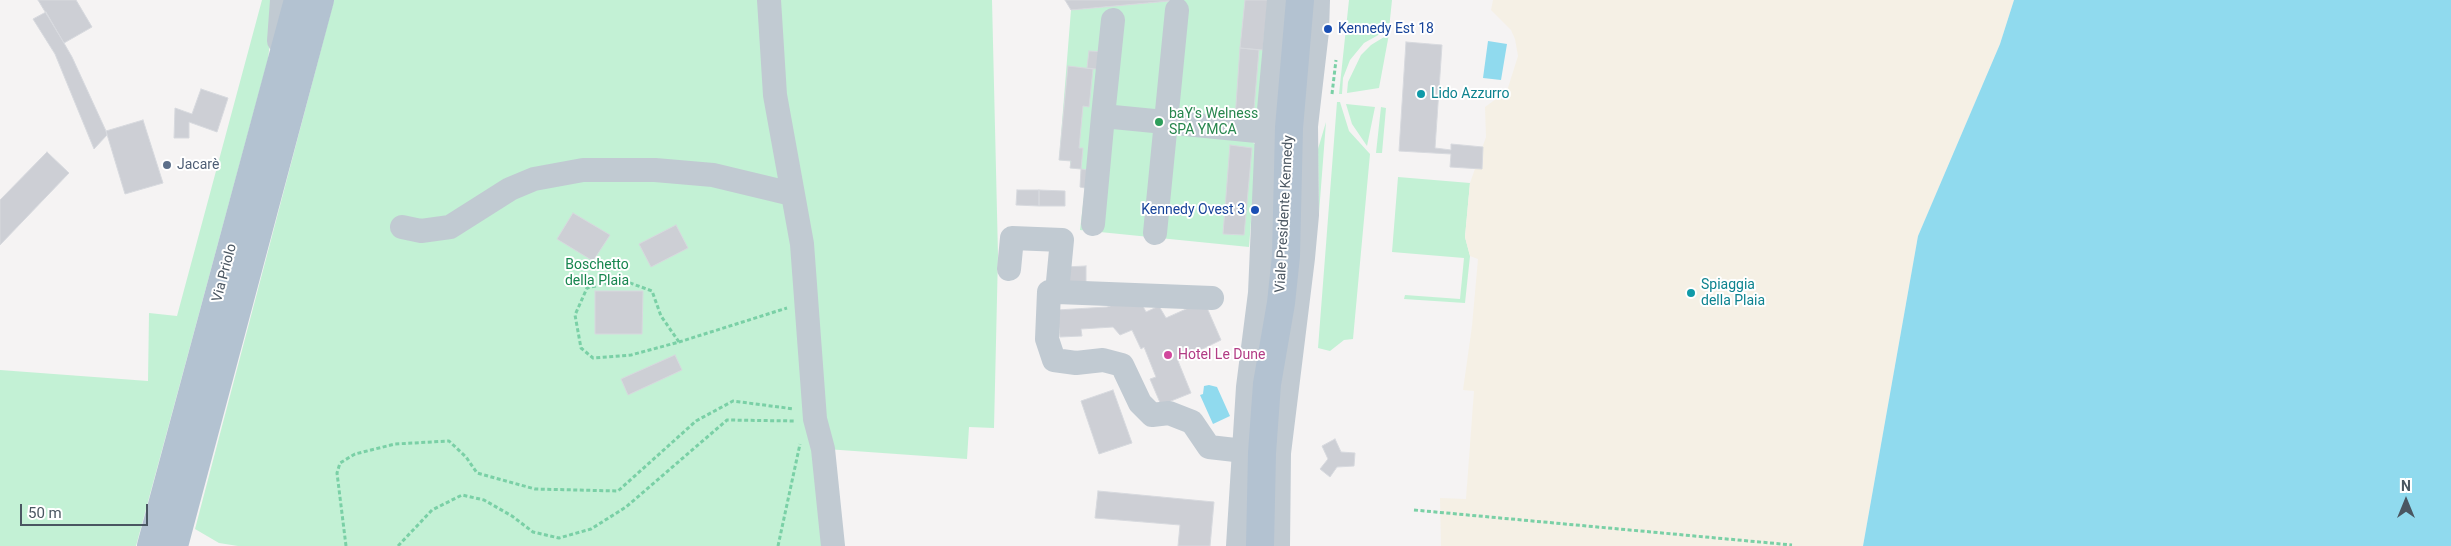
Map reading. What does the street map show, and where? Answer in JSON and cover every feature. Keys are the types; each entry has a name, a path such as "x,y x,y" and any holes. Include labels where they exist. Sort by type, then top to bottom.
{"main road":[{"name":"Via Priolo","path":"151,546 298,0"},
{"name":"Via Priolo","path":"174,546 320,0"},
{"name":"Viale Presidente Kennedy","path":"1260,546 1262,453 1267,384 1281,303 1286,256 1289,128 1300,0"}],"street":[{"path":"278,77 282,0"},
{"path":"769,0 775,96 802,244 815,419 824,460 833,546"},
{"path":"1238,546 1248,387 1260,293 1267,132 1279,0"},
{"path":"1278,546 1279,453 1304,258 1307,215 1306,126 1317,31 1318,0"},
{"path":"1155,232 1177,10"},
{"path":"1093,224 1113,20"},
{"path":"1103,116 1267,132"},
{"path":"402,227 420,231 450,227 510,189 534,179 583,170 655,170 713,175 792,194"},
{"path":"1009,269 1012,238 1062,240 1057,292"},
{"path":"1212,298 1048,292 1047,339 1054,360 1076,363 1103,360 1122,365 1140,403 1152,415 1169,413 1192,422 1209,447 1244,451"}],"path":[{"path":"679,342 661,316 652,291 622,280 587,288 575,315 581,348 593,358 631,355 679,342 807,302"},
{"path":"346,546 337,473 340,463 355,454 395,444 449,441 466,457 477,473 535,489 618,491 696,421 733,401 801,410"},
{"path":"398,546 432,510 462,495 484,500 512,516 533,532 560,538 591,529 626,507 727,420 800,421 801,416"},
{"path":"778,546 801,439"},
{"path":"1414,510 1792,545"}],"green space":[{"path":"262,0 275,0 268,59 136,546 0,546 0,370 148,381 149,313 177,316"},
{"name":"Boschetto della Plaia","path":"334,0 992,0 998,255 994,428 969,427 967,459 812,448 823,546 238,546 219,543 195,529"},
{"name":"baY's Welness SPA YMCA","path":"1180,0 1268,0 1260,118 1250,140 1257,146 1249,247 1080,230 1085,188 1080,187 1081,169 1070,168 1070,161 1059,160 1071,10"},
{"path":"1349,0 1392,0 1389,29 1364,43 1350,60 1343,78 1342,94 1339,94"},
{"path":"1389,34 1379,88 1347,93 1348,82 1361,55 1371,45"},
{"path":"1337,102 1340,102 1349,131 1370,154 1353,339 1344,340 1330,351 1318,348"},
{"path":"1346,104 1375,107 1367,146 1352,124"},
{"path":"1381,107 1386,108 1382,153 1376,153"},
{"path":"1326,122 1319,213 1318,149"},
{"path":"1398,177 1470,183 1465,237 1470,256 1465,303 1404,299 1405,295 1460,299 1464,258 1392,252"}],"sand":[{"name":"Spiaggia della Plaia","path":"1493,0 2014,0 2000,44 1918,236 1863,546 1441,546 1440,498 1466,499 1474,391 1463,390 1472,326 1478,259 1470,256 1465,237 1470,183 1486,137 1485,107 1507,91 1518,56 1515,39 1511,30 1491,10"}],"water":[{"path":"2014,0 2451,0 2451,546 1863,546 1918,236 2000,44"},
{"path":"1488,41 1507,44 1501,80 1483,78"},
{"path":"1204,386 1217,387 1230,416 1213,424 1200,395 1203,394"}],"building":[{"path":"38,0 76,0 92,27 64,43"},
{"path":"1065,0 1180,0 1071,10"},
{"path":"1245,0 1268,0 1263,50 1240,48"},
{"path":"46,12 72,57 106,131 107,135 94,149 55,54 33,19"},
{"name":"Lido Azzurro","path":"1406,42 1442,45 1435,148 1451,150 1451,144 1483,147 1482,169 1450,167 1451,154 1399,151"},
{"path":"1240,48 1259,50 1253,120 1235,119"},
{"path":"1089,51 1107,52 1105,70 1087,68"},
{"path":"1068,66 1093,69 1089,107 1083,106 1079,148 1083,148 1081,169 1070,168 1071,161 1059,160"},
{"path":"201,89 228,98 217,132 189,122 189,138 174,138 175,108 192,114"},
{"path":"143,120 163,183 125,194 106,131"},
{"path":"1230,145 1252,148 1244,235 1223,234"},
{"path":"47,152 69,173 0,245 0,200"},
{"path":"1081,169 1095,171 1085,188 1080,187"},
{"path":"1017,190 1039,190 1039,206 1016,205"},
{"path":"1039,190 1065,191 1065,206 1039,206"},
{"path":"573,213 610,235 593,261 557,239"},
{"path":"676,225 688,248 651,267 639,244"},
{"path":"1086,266 1086,289 1062,288 1064,267"},
{"path":"595,291 643,291 642,334 595,334"},
{"name":"Hotel Le Dune","path":"1138,297 1146,312 1159,306 1166,318 1204,301 1221,340 1178,361 1191,393 1161,405 1150,379 1156,377 1144,347 1141,349 1132,330 1120,335 1113,327 1081,329 1082,336 1060,337 1057,310 1107,307"},
{"path":"675,355 682,370 628,395 621,379"},
{"path":"1113,390 1132,443 1099,454 1081,401"},
{"path":"1335,439 1341,452 1355,453 1354,466 1337,467 1330,477 1320,469 1328,459 1322,446"},
{"path":"1098,491 1214,502 1210,546 1178,546 1180,525 1095,518"}],"place":[{"name":"Kennedy Est 18","path":"1328,29"},
{"name":"Lido Azzurro","path":"1421,94"},
{"name":"baY's Welness SPA YMCA","path":"1159,122"},
{"name":"Jacarè","path":"167,165"},
{"name":"Kennedy Ovest 3","path":"1255,210"},
{"name":"Spiaggia della Plaia","path":"1691,293"},
{"name":"Hotel Le Dune","path":"1168,355"}]}
